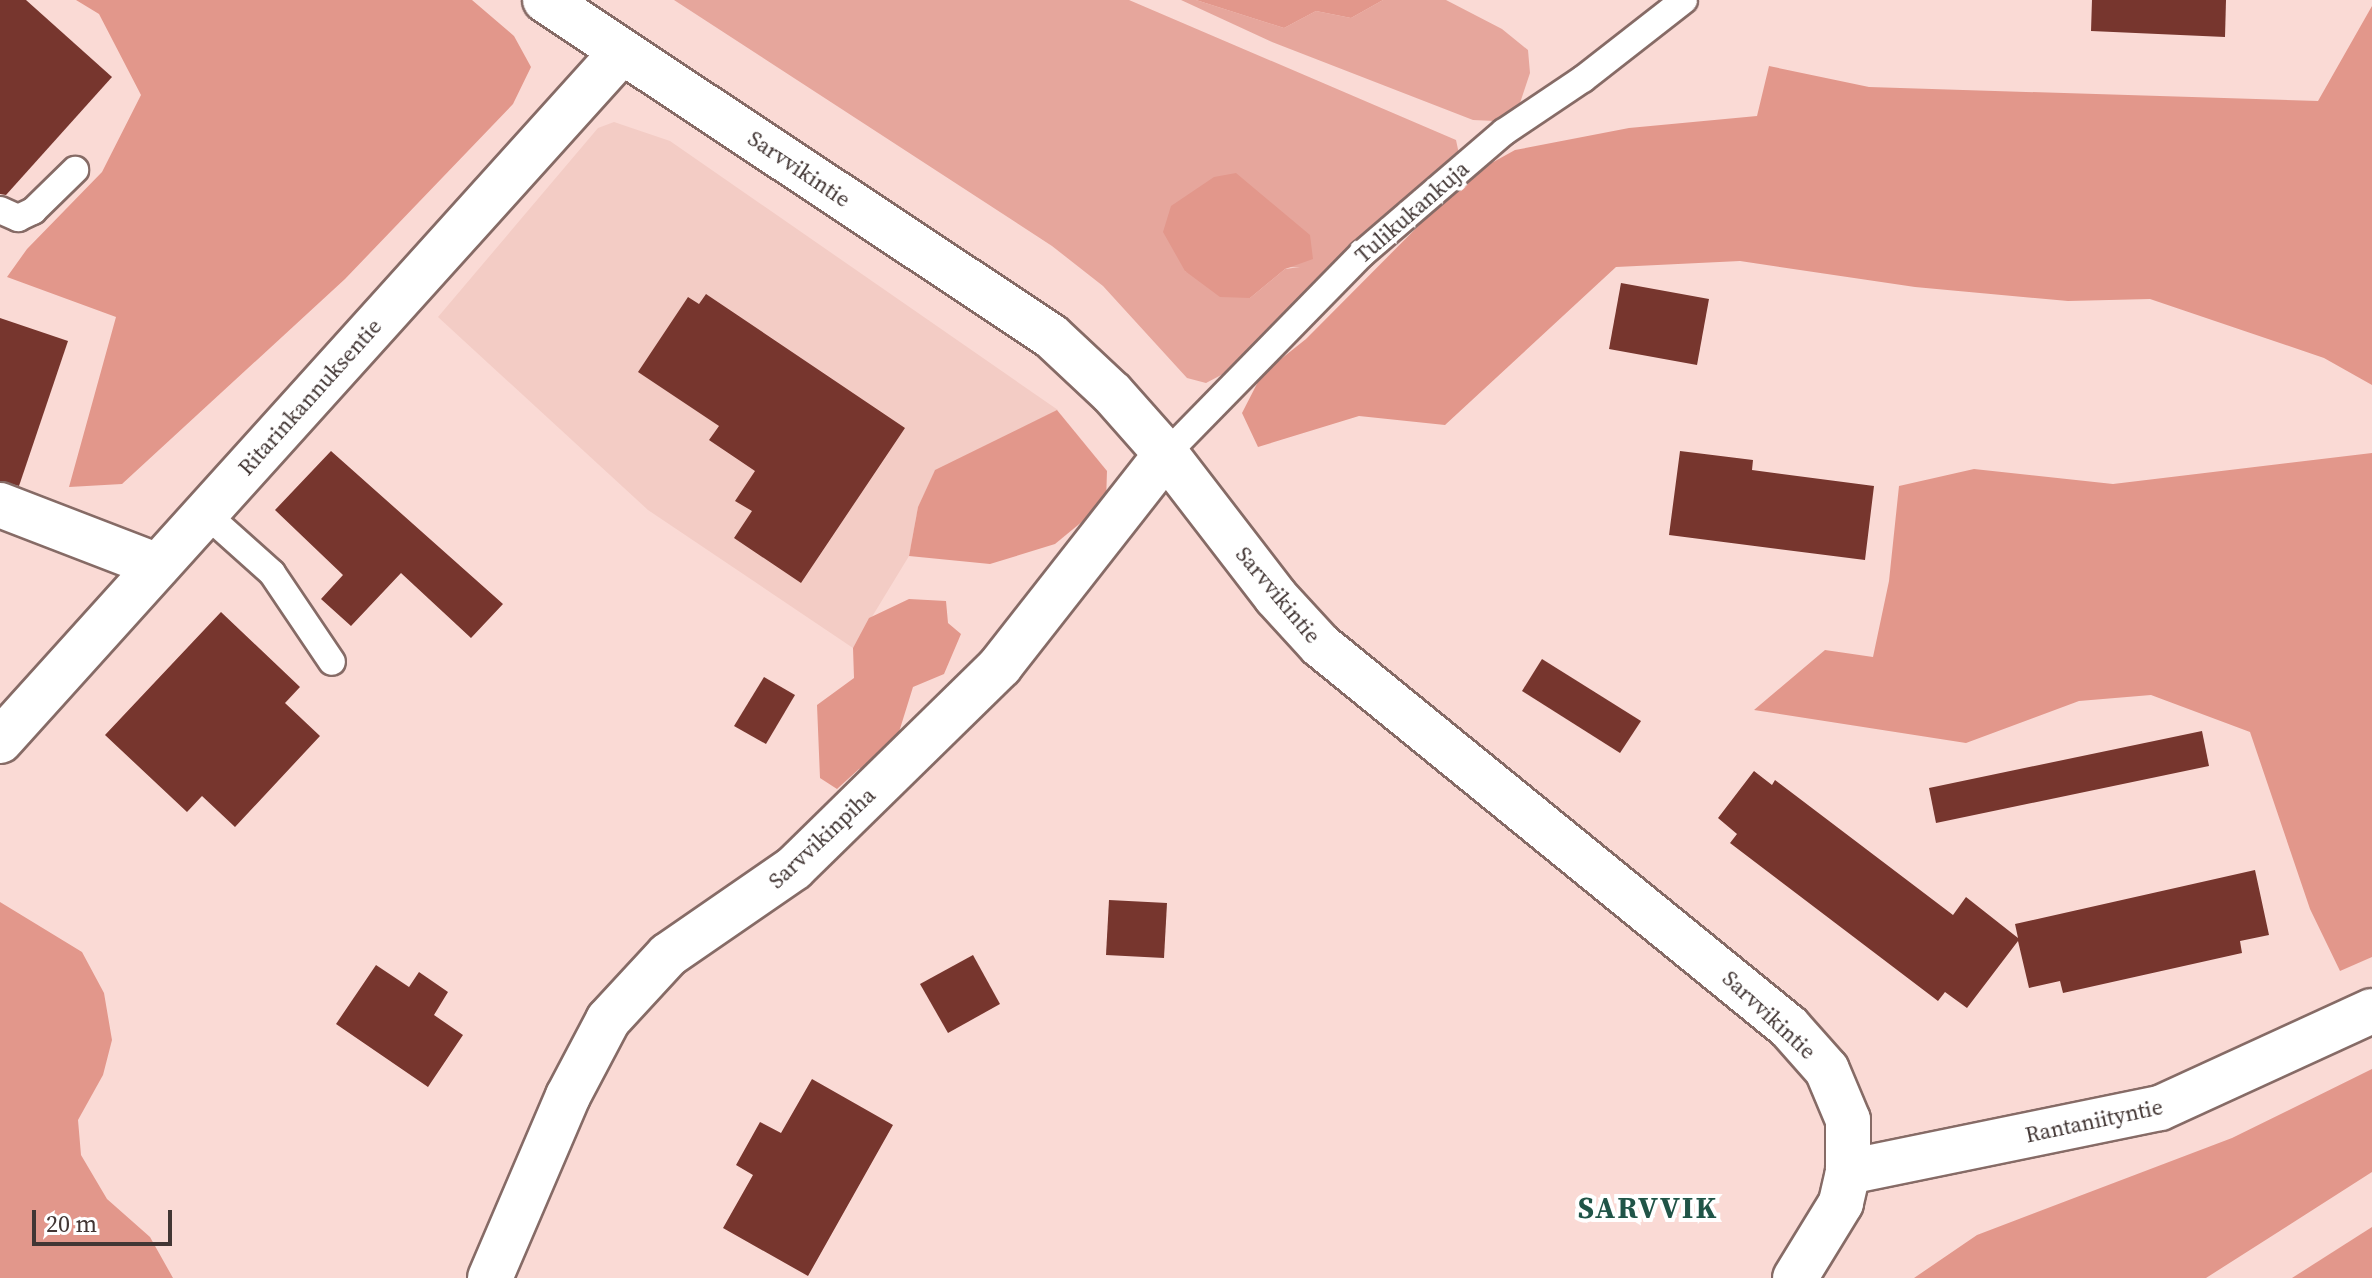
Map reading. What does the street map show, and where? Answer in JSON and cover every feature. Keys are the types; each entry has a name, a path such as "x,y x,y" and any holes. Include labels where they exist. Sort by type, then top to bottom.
{"street":[{"name":"Sarvvikintie","path":"545,0 1051,336 1112,393 1166,454 1276,597 1320,645 1789,1027 1827,1070 1848,1120 1848,1172 1841,1203 1795,1278"},
{"name":"Ritarinkannuksentie","path":"0,741 621,53"},
{"name":"Sarvvikinpiha","path":"490,1278 568,1096 608,1020 668,955 794,868 1000,666 1166,454"},
{"path":"0,505 158,566"},
{"name":"Rantaniityntie","path":"1848,1172 2160,1108 2372,1011"}],"lane":[{"name":"Tulikukankuja","path":"1166,454 1362,254 1504,132 1583,79 1684,0"},
{"path":"0,210 18,218 33,211 75,170"},
{"path":"205,513 272,573 332,662"}],"shaded area":[{"path":"76,0 472,0 514,36 531,67 513,104 345,279 122,484 69,487 116,317 7,277 27,249 102,172 141,95 99,14"},
{"path":"674,0 1129,0 1456,140 1459,154 1225,373 1206,383 1187,378 1103,286 1052,246","holes":["1300,267 1285,269 1250,298 1185,271"]},
{"path":"1181,0 1196,0 1284,28 1316,11 1351,18 1383,0 1446,0 1502,29 1528,50 1530,73 1520,103 1495,121 1473,120 1272,42"},
{"path":"1196,0 1383,0 1351,18 1316,11 1284,28"},
{"path":"2372,6 2372,385 2324,358 2150,299 2068,301 1915,287 1740,261 1616,267 1445,425 1359,416 1258,447 1242,413 1262,374 1306,339 1468,176 1515,150 1629,128 1757,116 1769,66 1869,87 2318,101"},
{"path":"614,122 670,141 1058,410 935,471 918,507 909,556 853,648 648,510 438,317 598,128"},
{"path":"1236,173 1310,235 1313,259 1285,269 1250,298 1220,297 1185,271 1163,232 1171,206 1214,177"},
{"path":"1057,410 1107,471 1106,502 1055,544 990,564 909,556 918,507 935,470"},
{"path":"2372,453 2372,957 2340,971 2310,909 2250,732 2151,695 2079,701 1966,743 1754,710 1825,650 1873,657 1889,581 1899,486 1974,469 2113,484"},
{"path":"909,599 946,601 948,623 961,634 944,674 913,687 890,761 859,769 837,789 820,778 817,705 854,678 853,648 869,618"},
{"path":"0,902 82,952 104,993 112,1040 103,1075 78,1120 81,1155 107,1199 150,1237 173,1278 0,1278"},
{"path":"2372,1069 2372,1172 2206,1278 1914,1278 1977,1235 2232,1138"},
{"path":"2372,1227 2372,1278 2292,1278"}],"building":[{"path":"0,0 26,0 112,77 6,195 0,194"},
{"path":"2092,0 2226,0 2225,37 2091,31"},
{"path":"1621,283 1709,299 1697,365 1609,349"},
{"path":"706,294 905,428 801,583 734,538 752,511 735,501 755,471 709,440 719,426 638,372 688,297 699,304"},
{"path":"0,318 68,341 19,486 0,481"},
{"path":"331,451 503,604 471,638 401,573 351,626 321,599 343,575 275,510"},
{"path":"1680,451 1753,460 1752,470 1874,486 1865,560 1669,535"},
{"path":"221,612 300,687 285,703 320,736 235,827 202,796 187,812 105,735"},
{"path":"1542,659 1641,721 1620,753 1522,691"},
{"path":"764,677 795,695 766,744 734,726"},
{"path":"2202,731 2209,766 1936,823 1929,788"},
{"path":"1754,771 1772,785 1775,780 1953,915 1966,897 2018,938 2015,924 2255,870 2269,935 2240,941 2242,953 2063,993 2060,981 2029,988 2018,941 1967,1008 1945,992 1938,1001 1730,843 1737,834 1718,818"},
{"path":"1109,900 1167,903 1164,958 1106,955"},
{"path":"973,955 1000,1004 948,1033 920,984"},
{"path":"376,965 409,987 419,972 448,992 434,1015 463,1035 428,1087 336,1024"},
{"path":"812,1079 893,1125 808,1276 723,1228 753,1175 736,1165 760,1122 781,1133"}],"district":[{"name":"SARVVIK","path":"1648,1208"}]}
